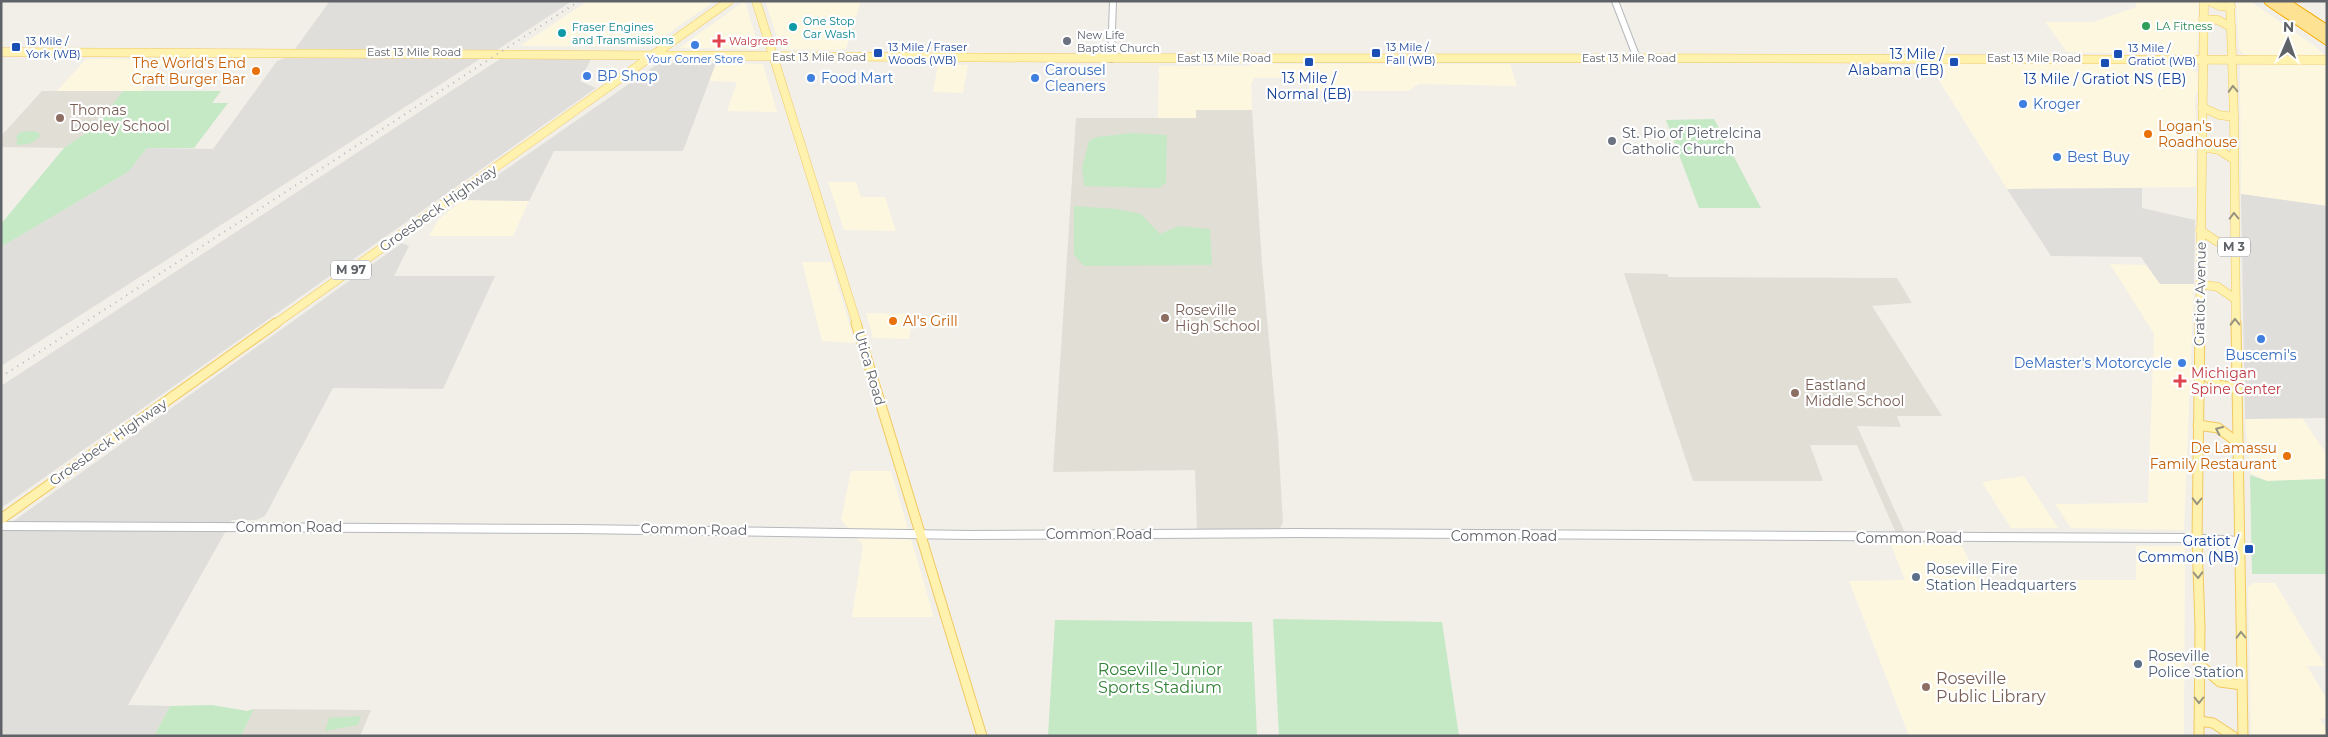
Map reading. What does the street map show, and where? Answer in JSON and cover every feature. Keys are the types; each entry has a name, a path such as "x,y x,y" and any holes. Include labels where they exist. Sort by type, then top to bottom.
{"highway":[{"path":"2269,1 2327,40"},
{"path":"2283,1 2327,30"}],"main road":[{"name":"Groesbeck Highway","path":"1,519 729,1"},
{"name":"Utica Road","path":"756,1 982,736"},
{"name":"Gratiot Avenue","path":"2199,736 2200,627 2197,539 2204,1"},
{"path":"2209,1 2220,6 2230,4"},
{"name":"M 3","path":"2230,4 2234,117 2236,442 2242,736"},
{"path":"2203,18 2218,20 2231,26"},
{"name":"East 13 Mile Road","path":"1,52 368,52 773,57 2014,57 2327,60"},
{"path":"2202,106 2219,115 2234,117"},
{"path":"2202,147 2220,150 2234,159"},
{"path":"2200,230 2216,241 2234,245"},
{"path":"2200,284 2218,287 2235,299"},
{"path":"2199,370 2218,385 2236,388"},
{"path":"2198,425 2218,428 2236,442"},
{"path":"2199,664 2220,682 2242,685"},
{"path":"2199,721 2214,723 2233,736"}],"street":[{"path":"1111,58 1113,1"},
{"path":"1615,1 1637,58"},
{"name":"Common Road","path":"1,526 418,526 778,530 920,534 1290,533 1827,539 2197,539 2239,541"}],"shaded area":[{"path":"330,1 572,1 497,50 295,49"},
{"path":"588,1 715,1 649,47 520,46"},
{"path":"765,1 861,1 846,49 832,50 781,49"},
{"path":"2136,1 2199,1 2197,55 2067,52 2045,22 2093,22 2136,7"},
{"path":"2236,1 2250,1 2316,47 2327,57 2249,56 2242,53 2239,49"},
{"path":"743,2 746,4 759,49 679,48"},
{"path":"287,57 483,57 1,366 1,247 128,172 147,148 213,149 277,61"},
{"path":"503,57 591,59 580,81 596,88 1,508 1,386"},
{"path":"86,59 166,59 142,91 57,91"},
{"path":"1930,62 2110,62 2191,66 2198,74 2198,89 2195,99 2196,128 2193,141 2196,155 2196,187 2007,189 1930,66"},
{"path":"659,63 716,63 683,151 554,151 529,201 462,200"},
{"path":"716,63 763,64 777,112 727,111 737,82 709,81"},
{"path":"2244,63 2327,63 2327,206 2241,194 2240,66"},
{"path":"938,64 968,65 963,93 933,92"},
{"path":"1252,64 1510,64 1517,86 1419,84 1408,91 1310,91 1308,78 1253,78 1251,83 1252,110 1196,110 1196,118 1158,118 1159,66 1249,66"},
{"name":"Thomas Dooley School","path":"42,91 123,91 95,127 64,148 1,147 1,136"},
{"name":"Roseville High School","path":"1196,110 1252,110 1262,264 1278,437 1283,522 1280,528 1276,529 1197,529 1195,470 1053,472 1076,118 1196,118"},
{"path":"828,182 856,182 861,197 885,197 896,231 844,230"},
{"path":"2142,188 2142,208 2195,220 2194,284 2160,284 2141,257 2051,256 2007,189"},
{"path":"2241,194 2327,206 2327,418 2245,419"},
{"path":"462,200 529,201 513,236 429,236 439,219"},
{"path":"402,243 409,246 394,276 495,276 443,389 333,388 265,516 256,520 232,520 128,705 170,706 154,736 1,736 1,530"},
{"path":"802,262 831,262 855,343 822,341"},
{"path":"2110,264 2146,265 2160,284 2194,284 2184,530 2071,528 2055,504 2148,503 2154,334"},
{"name":"Eastland Middle School","path":"1624,273 1667,274 1669,277 1897,278 1912,303 1872,306 1942,416 1897,416 1901,427 1857,426 1905,533 1896,533 1857,445 1810,445 1823,481 1693,481"},
{"path":"866,313 913,314 909,339 873,338"},
{"path":"2302,418 2327,455 2327,479 2267,481 2250,473 2245,419"},
{"path":"851,471 891,471 934,617 852,617 863,545 841,520"},
{"path":"2024,476 2058,528 2011,528 1982,482"},
{"path":"1890,542 1962,546 1978,580 2136,580 2136,546 2185,546 2184,736 1909,736 1849,581 1905,580"},
{"path":"2254,583 2275,583 2325,666 2307,666 2327,699 2327,718 2320,719 2327,730 2327,736 2251,736 2248,587"},
{"path":"254,709 371,710 360,736 241,736"}],"green space":[{"path":"123,91 221,91 212,103 228,103 194,148 147,148 128,172 1,247 1,224 64,148 95,127"},
{"path":"1714,119 1761,208 1699,208 1666,120"},
{"path":"21,132 38,132 40,136 27,144 18,145 16,143 18,139 15,137"},
{"path":"1132,133 1167,135 1166,183 1158,188 1084,186 1082,168 1089,141 1096,137"},
{"path":"1074,206 1117,209 1141,214 1160,234 1179,226 1210,229 1212,265 1084,266 1074,255"},
{"path":"2250,475 2267,481 2327,479 2327,574 2252,574"},
{"path":"1273,619 1442,622 1459,736 1279,736"},
{"name":"Roseville Junior Sports Stadium","path":"1055,620 1252,622 1257,736 1048,736"},
{"path":"212,705 247,711 254,709 241,736 154,736 170,706"},
{"path":"361,716 358,725 325,731 329,718"}],"railway":[{"path":"1,377 579,1"}],"place":[{"name":"LA Fitness","path":"2146,26"},
{"name":"One Stop Car Wash","path":"793,27"},
{"name":"Fraser Engines and Transmissions","path":"562,33"},
{"name":"Walgreens","path":"719,41"},
{"name":"New Life Baptist Church","path":"1067,41"},
{"name":"Your Corner Store","path":"695,45"},
{"name":"13 Mile / York (WB)","path":"16,47"},
{"name":"13 Mile / Fraser Woods (WB)","path":"878,53"},
{"name":"13 Mile / Fall (WB)","path":"1376,53"},
{"name":"13 Mile / Gratiot (WB)","path":"2118,54"},
{"name":"13 Mile / Normal (EB)","path":"1309,62"},
{"name":"13 Mile / Alabama (EB)","path":"1954,62"},
{"name":"13 Mile / Gratiot NS (EB)","path":"2105,63"},
{"name":"The World's End Craft Burger Bar","path":"256,71"},
{"name":"BP Shop","path":"587,76"},
{"name":"Food Mart","path":"811,78"},
{"name":"Carousel Cleaners","path":"1035,78"},
{"name":"Kroger","path":"2023,104"},
{"name":"Thomas Dooley School","path":"60,118"},
{"name":"Logan's Roadhouse","path":"2148,134"},
{"name":"St. Pio of Pietrelcina Catholic Church","path":"1612,141"},
{"name":"Best Buy","path":"2057,157"},
{"name":"Roseville High School","path":"1165,318"},
{"name":"Al's Grill","path":"893,321"},
{"name":"Buscemi's","path":"2261,339"},
{"name":"DeMaster's Motorcycle","path":"2182,363"},
{"name":"Michigan Spine Center","path":"2180,381"},
{"name":"Eastland Middle School","path":"1795,393"},
{"name":"De Lamassu Family Restaurant","path":"2287,456"},
{"name":"Gratiot / Common (NB)","path":"2249,549"},
{"name":"Roseville Fire Station Headquarters","path":"1916,577"},
{"name":"Roseville Police Station","path":"2138,664"},
{"name":"Roseville Public Library","path":"1926,687"}]}
